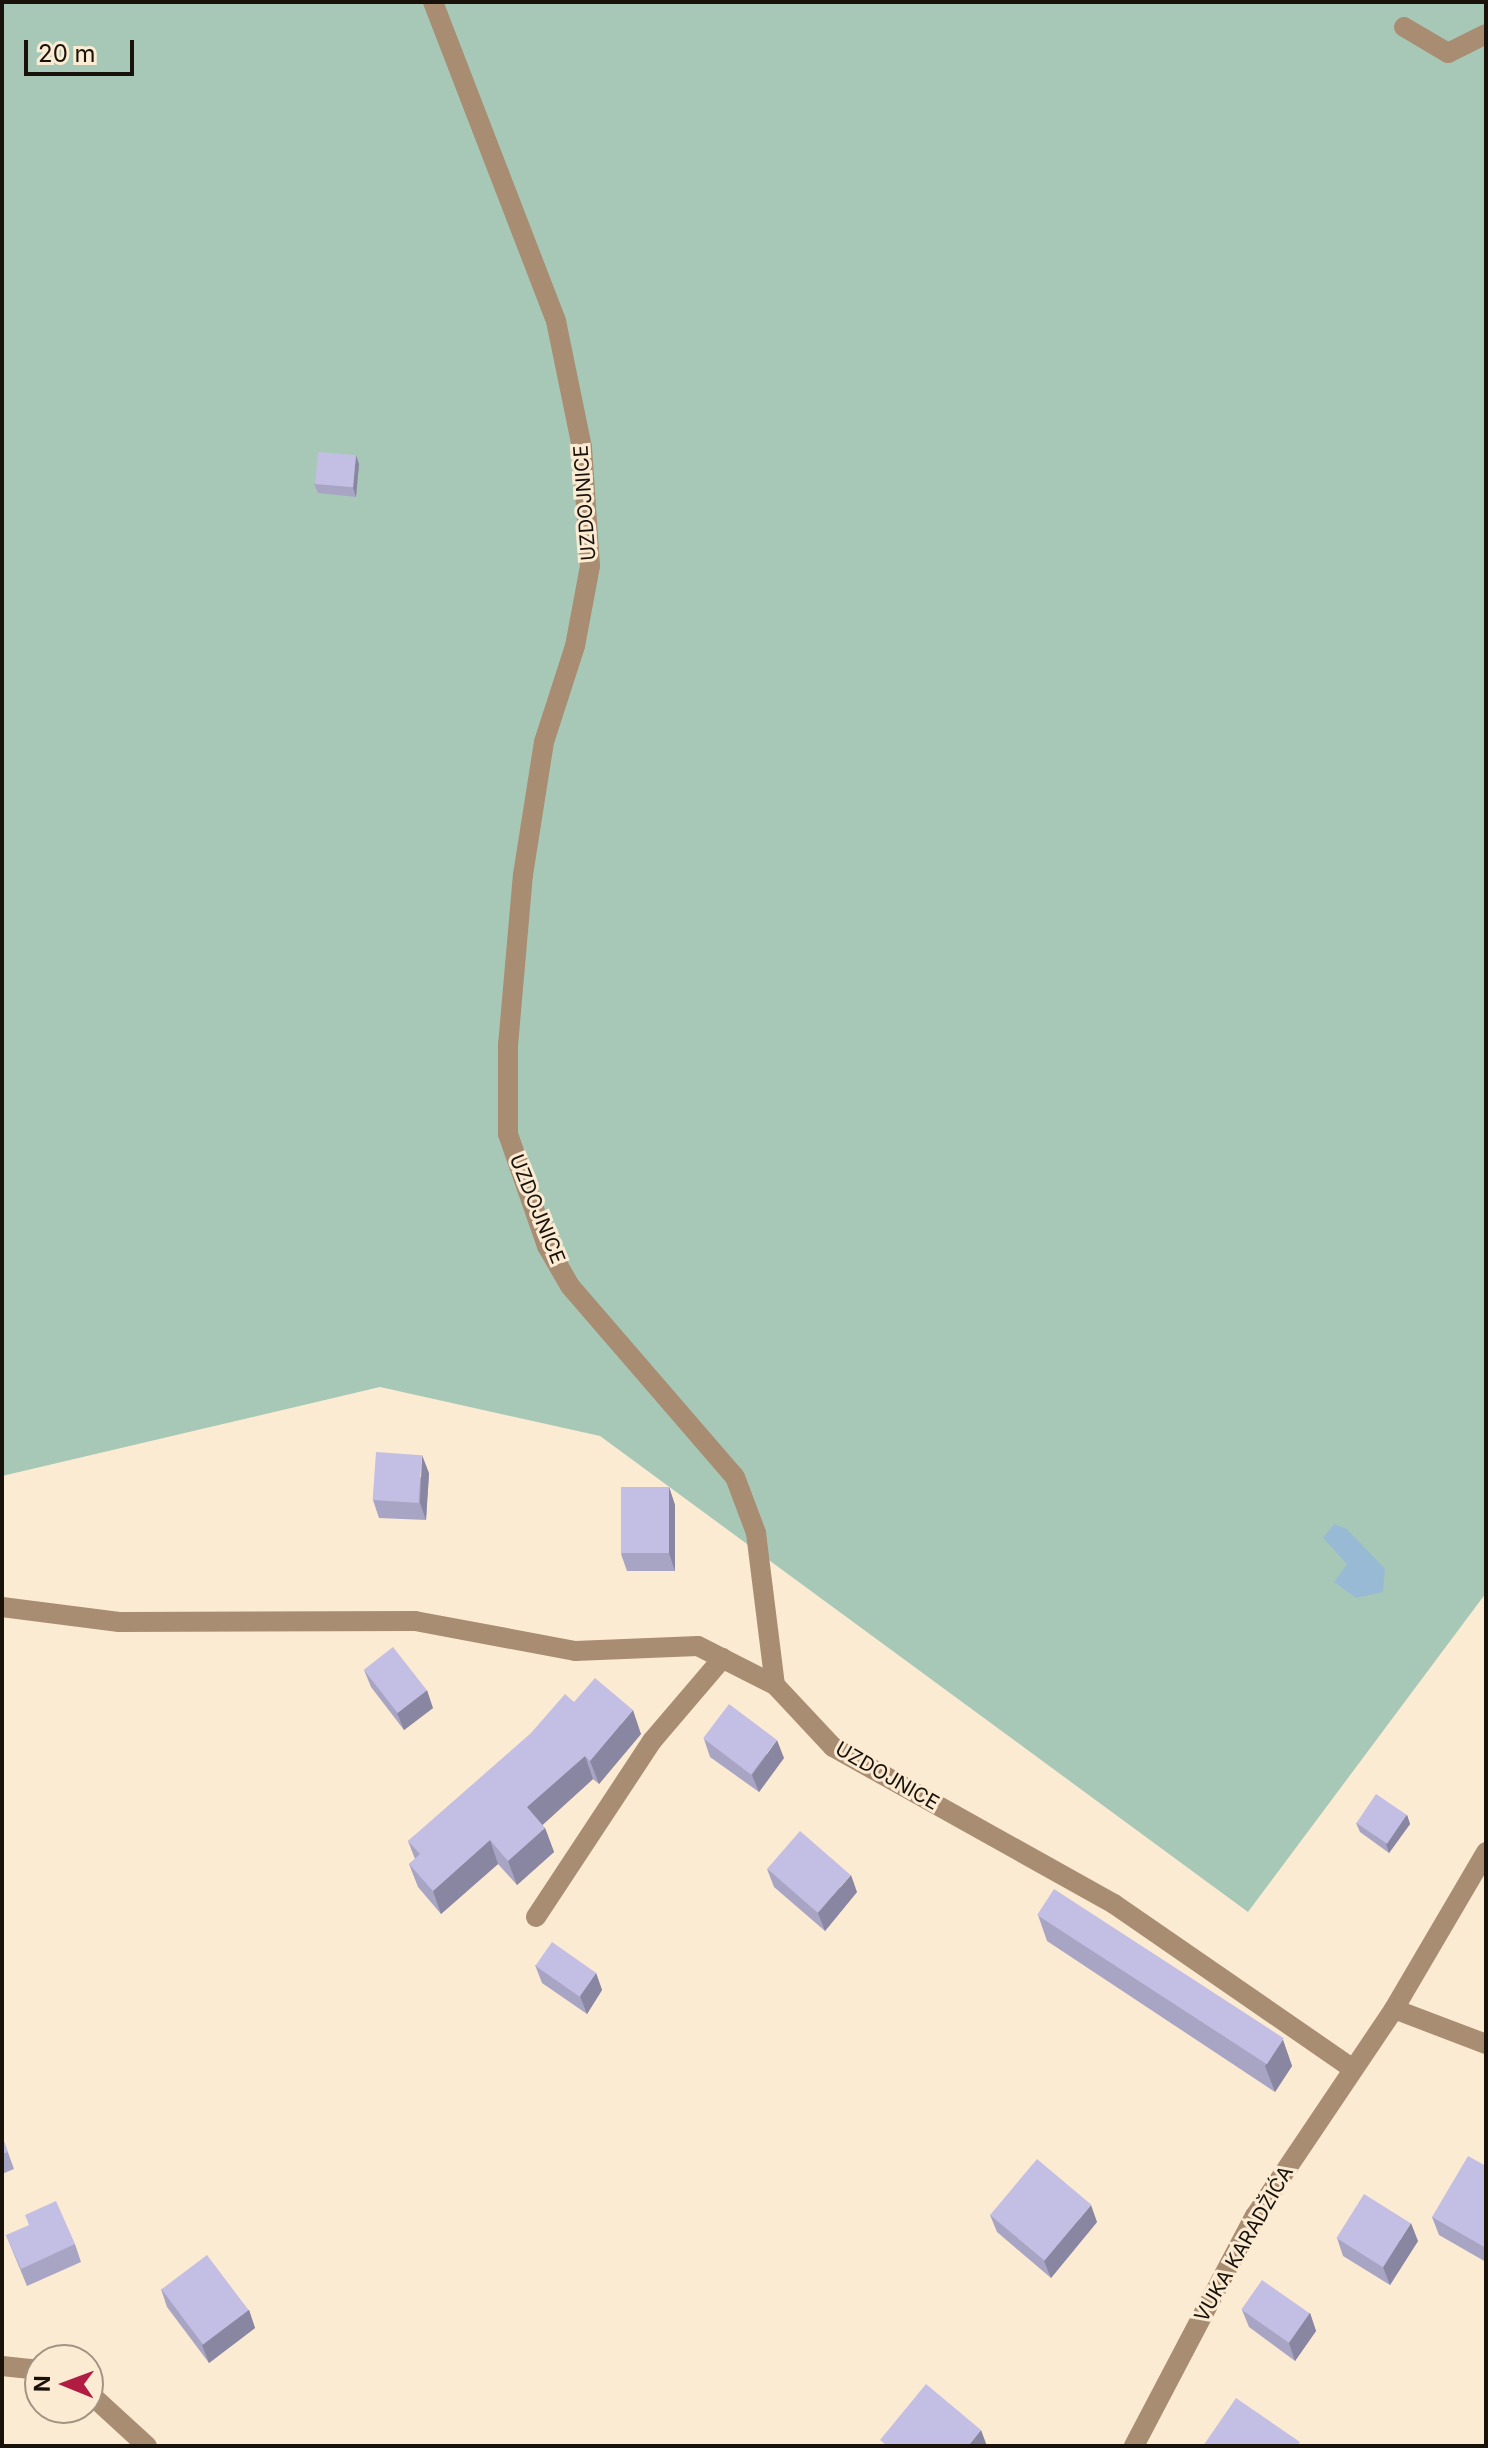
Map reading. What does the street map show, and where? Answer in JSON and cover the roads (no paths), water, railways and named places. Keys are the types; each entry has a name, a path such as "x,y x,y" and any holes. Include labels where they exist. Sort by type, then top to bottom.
{"street":[{"name":"UZDOJNICE","path":"433,2 556,321 582,448 590,566 575,646 544,742 523,874 508,1044 508,1134 547,1246 570,1286 735,1477 756,1533 775,1685 833,1747 1114,1904 1353,2069"},
{"path":"1404,27 1448,53 1486,34"},
{"path":"2,1607 119,1622 415,1621 575,1651 698,1646 775,1685"},
{"path":"536,1917 652,1741 723,1658"},
{"name":"VUKA KARADŽIĆA","path":"1134,2446 1255,2216 1394,2009 1486,1852"},
{"path":"1394,2009 1486,2044"},
{"path":"2,2366 24,2368"},
{"path":"104,2407 147,2446"}],"water":[{"path":"1334,1524 1347,1529 1385,1569 1383,1592 1356,1598 1334,1582 1347,1564 1323,1538"}]}
